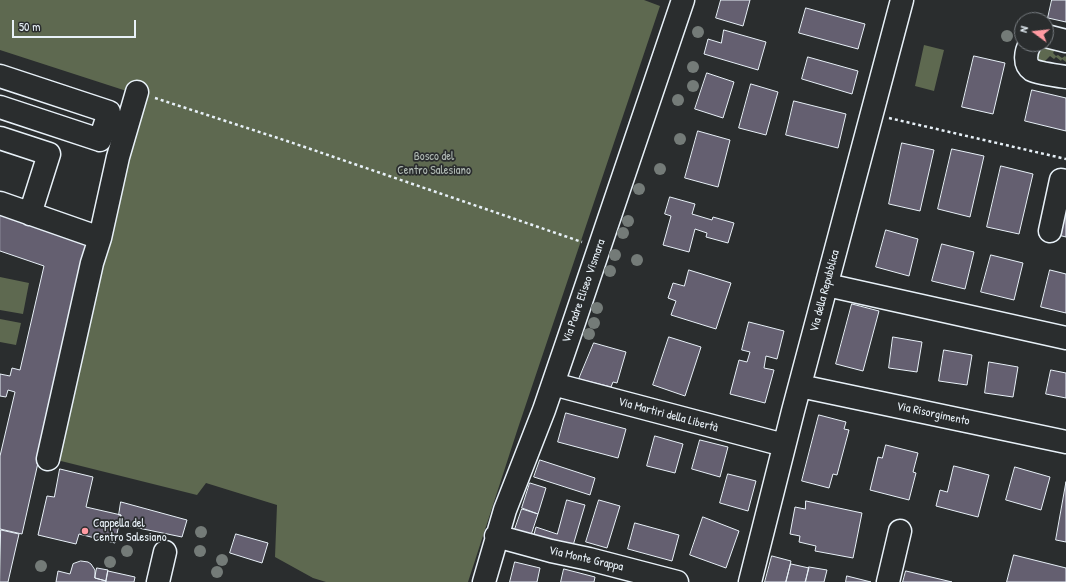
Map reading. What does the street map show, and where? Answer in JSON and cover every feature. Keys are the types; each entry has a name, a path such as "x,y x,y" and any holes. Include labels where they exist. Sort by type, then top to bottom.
{"street":[{"name":"Via Padre Eliseo Vismara","path":"484,582 496,536 553,384 683,0"},
{"name":"Via della Repubblica","path":"750,582 784,444 902,0"},
{"path":"1054,38 1066,41"},
{"path":"1026,52 1026,59 1032,70 1066,78"},
{"path":"0,76 109,112 100,140 0,107"},
{"path":"48,459 92,263 100,238 118,157 137,92"},
{"path":"0,138 50,154 30,214"},
{"path":"1050,231 1061,180 1066,181"},
{"path":"0,203 100,238"},
{"path":"827,285 1066,338"},
{"name":"Via Martiri della Libertà","path":"553,384 784,444"},
{"name":"Via Risorgimento","path":"800,386 1066,442"},
{"path":"888,582 900,531"},
{"name":"Via Monte Grappa","path":"496,536 677,582"},
{"path":"158,582 165,552"}],"path":[{"path":"137,92 290,142 599,247"},
{"path":"871,114 1066,159"}],"green space":[{"name":"Bosco del Centro Salesiano","path":"0,0 644,0 660,6 518,428 468,582 326,582 313,578 275,557 277,505 206,483 197,495 57,460 142,96 0,50"},
{"path":"924,45 944,50 934,91 915,86"},
{"path":"1037,52 1054,52 1056,56 1058,55 1062,58 1065,56 1066,57 1066,62 1062,59 1061,61 1056,57 1054,59 1050,56 1041,65 1035,62"},
{"path":"0,277 29,283 23,314 0,310"},
{"path":"0,319 21,323 16,345 0,342"}],"building":[{"path":"721,0 750,0 743,26 716,18"},
{"path":"1052,0 1066,0 1066,22 1054,19 1054,12 1049,12"},
{"path":"806,8 865,24 858,49 799,33"},
{"path":"724,30 766,42 758,70 704,54 708,39 721,43"},
{"path":"974,56 1005,63 993,114 962,107"},
{"path":"808,57 858,71 852,94 802,79"},
{"path":"707,73 734,82 723,118 695,109"},
{"path":"751,84 778,92 766,135 739,128"},
{"path":"1032,90 1066,98 1066,131 1025,121"},
{"path":"794,101 846,114 838,148 786,135"},
{"path":"698,131 730,140 718,187 685,178"},
{"path":"902,143 934,150 920,211 889,204"},
{"path":"952,149 984,156 970,217 938,209"},
{"path":"1001,166 1033,174 1019,234 987,227"},
{"path":"670,197 695,204 692,214 712,220 713,217 734,223 728,243 706,237 707,233 695,229 689,252 663,245 671,216 665,214"},
{"path":"1066,199 1066,237 1058,235"},
{"path":"0,211 91,243 80,276 22,534 0,529 0,456 15,392 8,390 6,397 0,396 0,374 10,376 12,368 20,370 44,266 0,251"},
{"path":"886,230 918,239 909,276 876,267"},
{"path":"942,244 974,252 965,289 932,281"},
{"path":"991,255 1023,263 1014,300 981,292"},
{"path":"689,270 731,283 716,329 671,315 676,301 668,298 673,283 684,286"},
{"path":"1050,270 1066,274 1066,313 1041,307"},
{"path":"852,304 879,311 863,371 836,364"},
{"path":"749,322 784,331 777,359 766,356 764,368 774,370 765,403 730,394 739,360 747,362 750,352 742,350"},
{"path":"669,337 701,347 685,396 653,385"},
{"path":"893,337 922,342 917,372 889,368"},
{"path":"594,343 626,352 617,383 613,382 611,387 579,379"},
{"path":"944,350 972,355 967,385 939,381"},
{"path":"989,362 1018,367 1013,397 985,393"},
{"path":"1051,370 1066,373 1066,398 1046,394"},
{"path":"566,413 626,429 618,458 558,442"},
{"path":"819,415 846,422 844,429 849,430 837,475 833,474 829,488 802,481"},
{"path":"655,436 683,444 675,473 647,466"},
{"path":"700,440 728,447 720,477 692,469"},
{"path":"886,445 918,453 913,472 916,473 909,500 870,490 878,457 882,458"},
{"path":"540,460 595,478 590,495 534,477"},
{"path":"954,466 989,475 978,517 936,506 940,490 947,492"},
{"path":"1015,467 1050,477 1041,510 1006,500"},
{"path":"60,469 93,477 86,507 121,515 115,543 79,534 76,544 38,535 47,496 54,497"},
{"path":"728,474 756,481 748,511 720,503"},
{"path":"1066,482 1066,542 1056,540"},
{"path":"530,483 546,488 538,514 522,508"},
{"path":"567,500 585,505 572,549 533,538 536,527 557,534"},
{"path":"599,500 620,506 607,548 586,542"},
{"path":"806,501 862,513 853,558 815,551 816,546 799,542 800,536 790,534 795,507 805,509"},
{"path":"121,502 187,520 182,537 119,524"},
{"path":"522,509 538,514 530,538 514,532"},
{"path":"703,517 739,531 726,568 690,555"},
{"path":"635,523 679,535 672,561 628,549"},
{"path":"1,530 19,534 8,582 0,582"},
{"path":"236,534 268,543 262,563 230,553"},
{"path":"1014,555 1066,568 1066,582 1007,582"},
{"path":"772,556 791,561 786,582 765,582"},
{"path":"81,561 91,564 95,570 95,578 106,582 56,582 58,571 70,574 73,564"},
{"path":"515,562 540,568 537,582 510,582"},
{"path":"791,564 809,568 805,582 786,582"},
{"path":"809,567 827,570 824,582 806,582"},
{"path":"97,568 108,570 106,581 95,578"},
{"path":"564,569 595,577 594,582 561,582"},
{"path":"108,571 135,577 134,582 106,582"},
{"path":"906,571 952,582 903,582"},
{"path":"847,576 871,582 846,582"}],"place":[{"name":"Cappella del Centro Salesiano","path":"85,531"}]}
